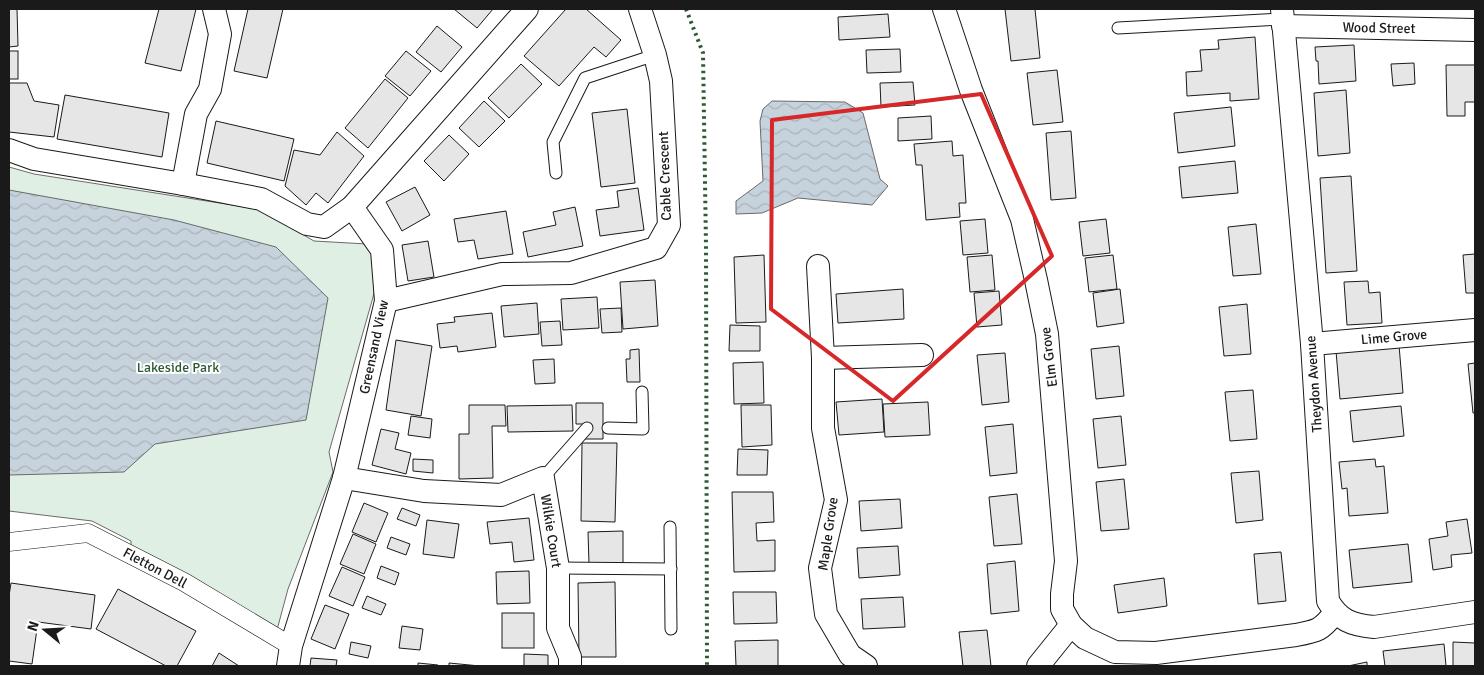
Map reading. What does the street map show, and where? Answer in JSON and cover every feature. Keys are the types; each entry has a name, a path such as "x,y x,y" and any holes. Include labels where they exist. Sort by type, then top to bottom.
{"street":[{"path":"183,184 196,114 210,89 220,34 214,9"},
{"path":"9,150 34,159 261,199 307,224 324,227 352,207 527,9"},
{"name":"Cable Crescent","path":"386,302 502,274 571,273 656,248 669,225 661,81 655,55 640,9"},
{"name":"Elm Grove","path":"944,9 972,90 1022,219 1038,288 1047,334 1066,561 1062,609 1070,625"},
{"name":"Wood Street","path":"1283,18 1475,30"},
{"name":"Theydon Avenue","path":"1283,18 1312,344 1326,583 1328,600 1335,613"},
{"name":"Greensand View","path":"289,656 344,478 386,302 382,250 352,207"},
{"name":"Maple Grove","path":"818,266 823,358 823,428 836,500 820,568 826,614 850,655 866,666"},
{"name":"Lime Grove","path":"1312,344 1475,330"},
{"path":"823,358 922,355"},
{"name":"Wilkie Court","path":"344,478 424,491 502,496 543,478 558,568 558,628 570,657 570,666"},
{"name":"Fletton Dell","path":"9,542 88,533 184,582 289,656"},
{"path":"1038,666 1070,625 1085,638 1115,652 1156,660 1314,632 1324,626 1335,613 1348,622 1360,626 1374,627 1475,612"}],"lane":[{"path":"1118,28 1283,18"},
{"path":"556,173 553,142 585,78 655,55"},
{"path":"608,428 643,429 642,392"},
{"path":"543,478 586,428"},
{"path":"670,527 672,629"},
{"path":"558,568 671,569"}],"highlighted area":[{"path":"981,94 1052,256 893,401 771,309 772,120"}],"green space":[{"name":"Lakeside Park","path":"9,167 34,174 258,209 314,241 367,244 381,269 329,452 333,472 288,589 274,641 131,552 131,541 92,521 9,511"}],"water":[{"path":"772,101 845,102 863,113 880,179 888,186 872,205 798,198 762,213 736,214 736,201 763,181 760,121 763,109"},
{"path":"9,190 174,220 276,247 328,298 306,420 155,444 124,472 9,475"}],"building":[{"path":"9,9 17,9 18,46 9,47"},
{"path":"159,9 196,9 181,71 145,63"},
{"path":"248,9 283,9 267,78 234,71"},
{"path":"454,9 493,9 477,28"},
{"path":"566,9 586,9 621,40 606,57 594,47 559,86 524,56"},
{"path":"1005,9 1035,9 1040,58 1011,61"},
{"path":"888,14 890,37 839,40 838,17"},
{"path":"437,26 462,47 441,72 416,52"},
{"path":"1255,37 1259,99 1230,101 1230,93 1187,96 1186,72 1202,71 1200,50 1219,49 1218,40"},
{"path":"1354,45 1356,81 1319,84 1315,47"},
{"path":"900,49 901,72 867,73 866,50"},
{"path":"9,51 18,51 18,79 9,79"},
{"path":"406,51 431,71 410,96 385,76"},
{"path":"1414,63 1415,84 1393,86 1391,64"},
{"path":"521,64 542,84 509,118 488,98"},
{"path":"1446,65 1475,65 1475,102 1465,102 1465,116 1447,116"},
{"path":"1057,70 1063,122 1033,125 1027,73"},
{"path":"385,79 408,98 368,148 345,128"},
{"path":"913,82 915,105 881,107 880,83"},
{"path":"9,83 27,83 34,101 59,105 54,137 9,132"},
{"path":"1346,90 1350,153 1318,156 1314,93"},
{"path":"65,95 169,113 162,157 57,139"},
{"path":"484,101 505,121 479,147 459,128"},
{"path":"1231,107 1235,146 1178,153 1174,113"},
{"path":"627,109 635,183 601,187 592,113"},
{"path":"931,116 932,139 898,141 898,118"},
{"path":"216,121 294,139 284,181 207,163"},
{"path":"1071,131 1076,198 1051,200 1046,133"},
{"path":"337,132 364,156 328,203 316,193 306,205 285,186 294,150 320,155"},
{"path":"449,135 469,154 444,181 424,161"},
{"path":"952,141 953,156 963,155 966,203 959,203 960,217 926,220 922,165 916,165 914,144"},
{"path":"1235,161 1238,193 1182,198 1179,167"},
{"path":"1351,176 1357,271 1326,273 1320,178"},
{"path":"415,187 430,215 402,231 386,202"},
{"path":"638,188 644,230 600,236 596,210 619,207 617,191"},
{"path":"575,207 583,246 528,257 523,232 556,225 553,212"},
{"path":"506,211 513,254 478,259 474,240 458,242 454,219"},
{"path":"985,219 988,253 963,255 960,221"},
{"path":"1106,219 1110,253 1083,256 1079,222"},
{"path":"1256,224 1261,274 1233,276 1228,227"},
{"path":"428,241 434,277 408,281 402,245"},
{"path":"1475,254 1475,293 1466,293 1463,255"},
{"path":"764,255 766,322 736,323 734,257"},
{"path":"992,255 995,290 970,292 967,257"},
{"path":"1113,255 1117,289 1089,292 1085,258"},
{"path":"655,280 658,326 623,329 620,282"},
{"path":"1368,281 1369,293 1380,292 1382,323 1347,325 1344,282"},
{"path":"903,289 904,319 838,323 836,294"},
{"path":"1120,289 1124,323 1097,327 1093,293"},
{"path":"999,291 1002,325 977,327 974,293"},
{"path":"597,297 599,328 563,330 561,299"},
{"path":"537,303 539,334 504,337 501,306"},
{"path":"1247,304 1251,354 1224,356 1219,307"},
{"path":"621,308 622,332 602,333 600,309"},
{"path":"492,313 496,347 458,352 457,346 440,348 437,324 455,322 454,317"},
{"path":"560,321 562,345 542,346 540,322"},
{"path":"730,325 760,326 760,351 729,351"},
{"path":"396,340 432,346 421,416 386,410"},
{"path":"1399,345 1403,393 1340,399 1336,351"},
{"path":"1119,346 1124,396 1096,399 1091,349"},
{"path":"639,349 640,382 627,382 626,359 630,359 630,350"},
{"path":"1005,353 1009,402 982,405 977,355"},
{"path":"554,359 555,383 535,384 533,360"},
{"path":"763,362 764,403 734,404 733,363"},
{"path":"1475,363 1475,413 1473,413 1468,364"},
{"path":"1253,390 1257,439 1230,441 1225,392"},
{"path":"882,399 884,432 839,435 836,402"},
{"path":"928,402 930,435 885,437 883,404"},
{"path":"576,403 603,403 603,439 583,439 583,424 576,424"},
{"path":"469,405 505,405 506,426 492,426 493,478 459,479 459,434 469,434"},
{"path":"572,405 573,431 508,432 507,406"},
{"path":"741,405 771,405 772,445 742,447"},
{"path":"1401,406 1404,436 1353,442 1350,411"},
{"path":"411,416 432,419 430,438 408,435"},
{"path":"1121,416 1126,465 1098,468 1093,419"},
{"path":"1013,424 1017,473 990,476 985,427"},
{"path":"381,429 399,433 395,449 411,453 406,474 372,465"},
{"path":"582,443 617,443 615,522 581,521"},
{"path":"738,449 768,450 767,475 737,475"},
{"path":"413,459 433,460 433,473 413,471"},
{"path":"1375,459 1376,467 1384,466 1388,513 1349,516 1347,488 1342,489 1339,462"},
{"path":"1259,471 1263,520 1236,523 1231,473"},
{"path":"1124,479 1129,529 1101,531 1096,482"},
{"path":"732,492 773,492 774,522 756,523 757,541 775,540 775,571 734,572"},
{"path":"1017,494 1022,544 994,546 989,497"},
{"path":"900,499 902,528 861,531 859,501"},
{"path":"364,503 388,513 376,542 352,532"},
{"path":"402,508 420,515 416,526 397,519"},
{"path":"529,518 534,560 514,562 512,542 490,544 487,522"},
{"path":"1467,519 1472,553 1451,555 1452,567 1433,570 1429,539 1448,536 1446,522"},
{"path":"427,520 459,524 454,558 423,554"},
{"path":"623,531 623,563 589,564 588,532"},
{"path":"353,534 376,544 364,574 340,564"},
{"path":"391,537 410,544 406,555 387,548"},
{"path":"1408,544 1412,582 1353,588 1349,550"},
{"path":"898,546 900,575 859,578 857,548"},
{"path":"1281,552 1286,601 1258,604 1254,554"},
{"path":"1015,561 1019,611 991,614 987,564"},
{"path":"381,566 399,573 395,585 377,578"},
{"path":"342,567 365,577 353,606 329,596"},
{"path":"529,571 530,603 497,604 496,572"},
{"path":"1164,578 1167,606 1118,613 1114,585"},
{"path":"615,582 616,657 579,657 578,583"},
{"path":"11,583 95,595 91,629 38,622 32,664 9,661 9,596"},
{"path":"118,589 196,631 177,666 166,666 96,629"},
{"path":"733,592 776,592 777,623 734,624"},
{"path":"367,596 386,604 381,615 362,608"},
{"path":"903,597 905,627 863,629 861,599"},
{"path":"325,605 349,614 335,649 311,639"},
{"path":"502,613 534,613 534,648 502,648"},
{"path":"402,626 423,629 420,650 399,648"},
{"path":"987,630 991,666 963,666 959,632"},
{"path":"778,640 778,666 736,666 735,641"},
{"path":"351,642 371,646 368,658 349,654"},
{"path":"1453,642 1475,643 1475,666 1453,666"},
{"path":"1444,644 1446,666 1385,666 1383,651"},
{"path":"219,653 239,666 212,666"},
{"path":"524,654 548,655 548,666 524,666"},
{"path":"311,658 337,660 336,666 310,666"},
{"path":"1367,662 1367,666 1348,666"},
{"path":"418,663 438,665 438,666 418,666"},
{"path":"449,663 480,666 449,666"}],"hedge":[{"path":"686,9 703,53 706,246 707,666"}]}
